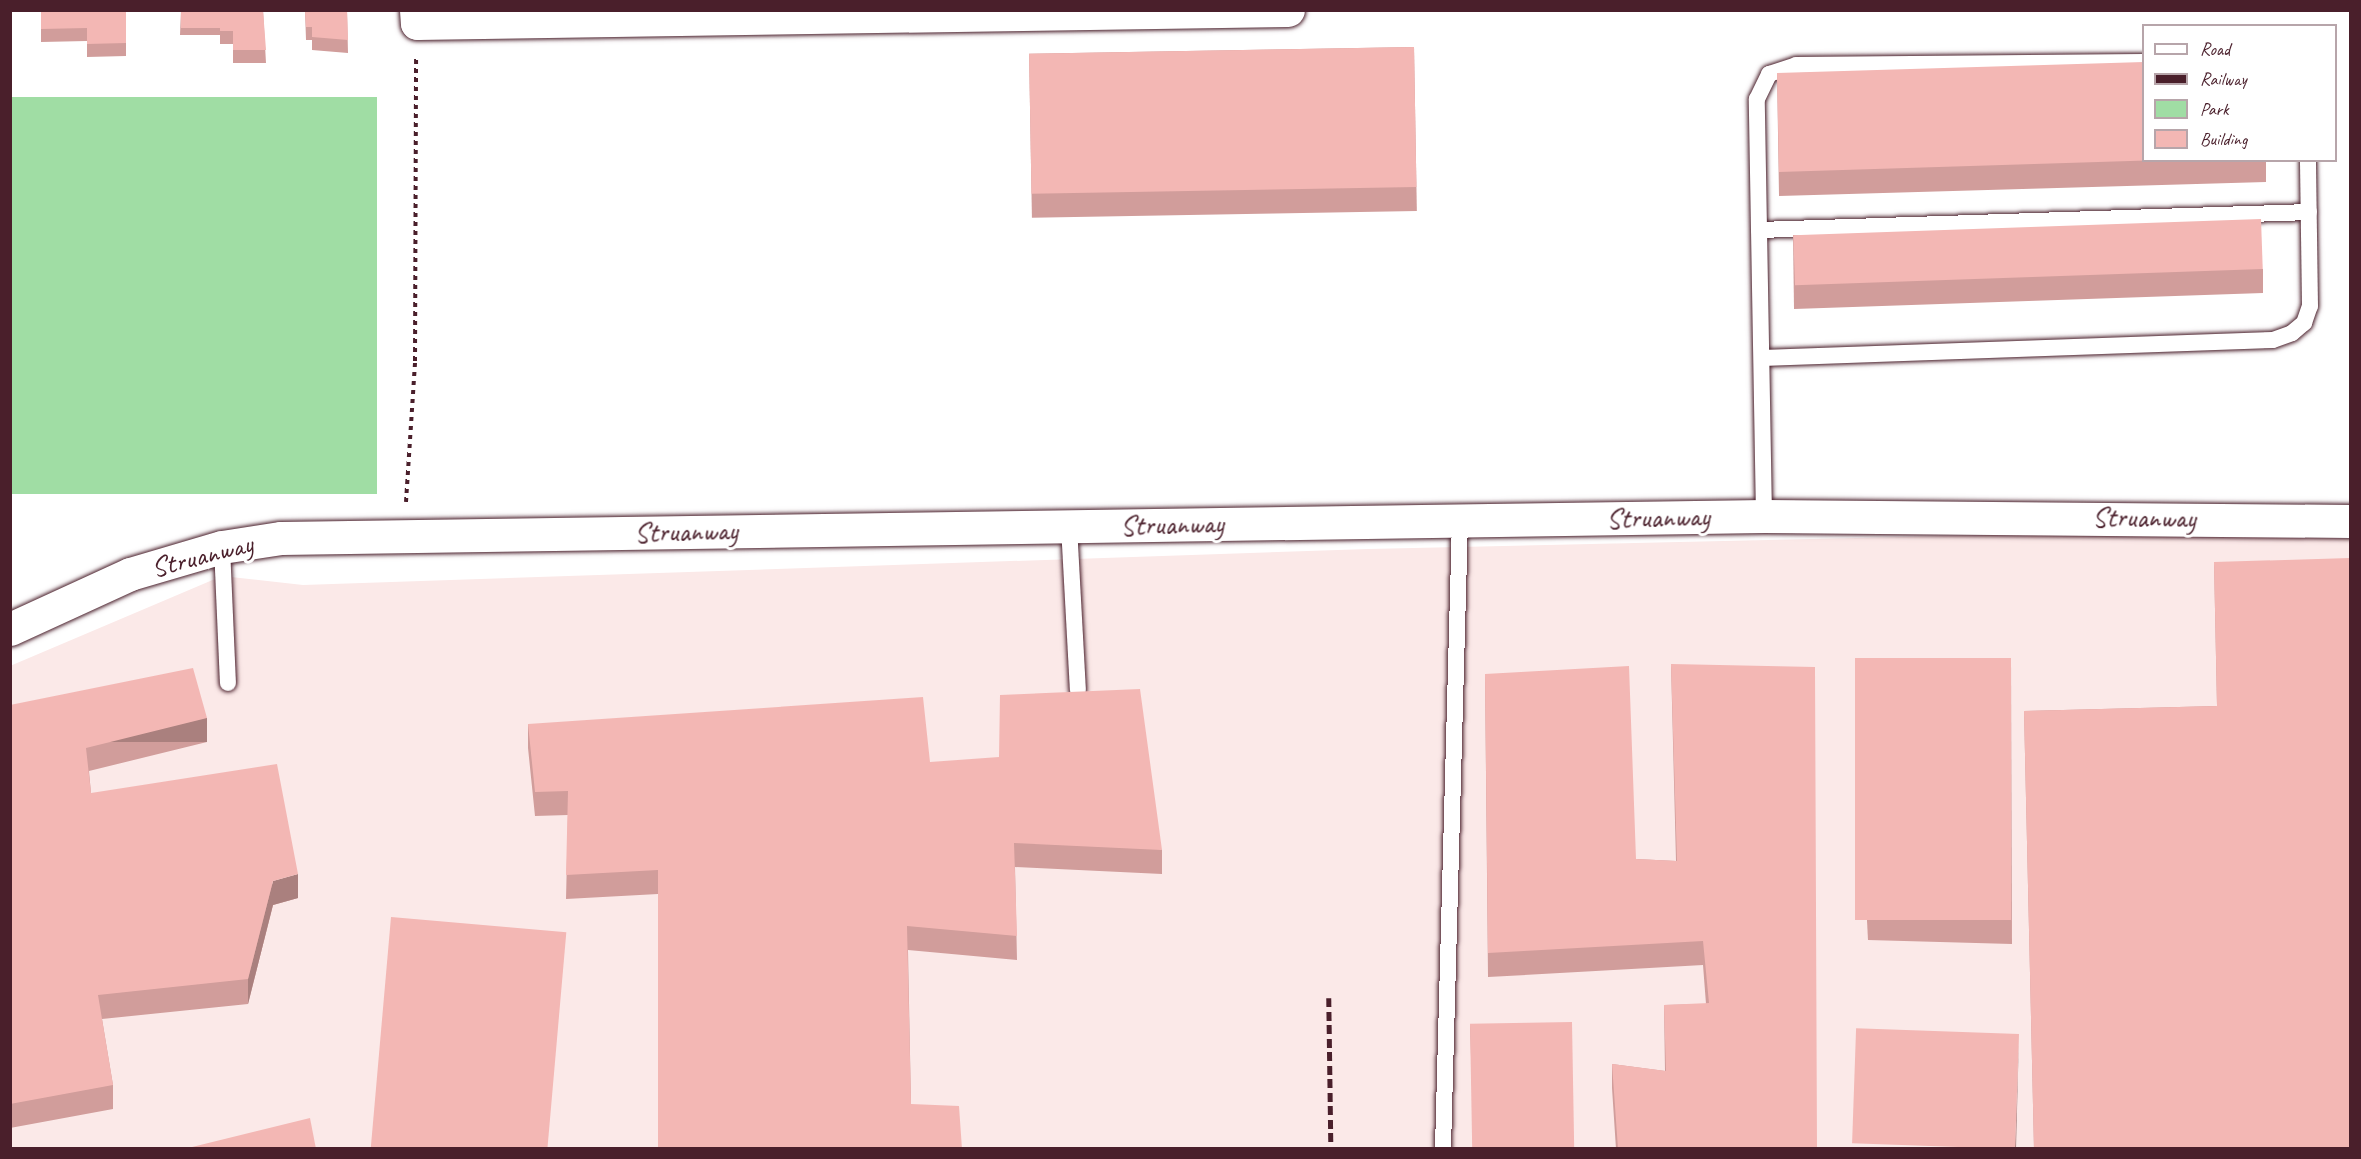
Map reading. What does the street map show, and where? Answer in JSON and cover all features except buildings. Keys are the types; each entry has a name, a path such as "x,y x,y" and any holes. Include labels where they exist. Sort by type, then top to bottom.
{"street":[{"path":"416,17 1288,10"},
{"name":"Struanway","path":"10,630 130,574 222,547 281,538 1764,516 2350,521"}],"lane":[{"path":"1764,516 1757,99 1761,85 1780,67 2142,62"},
{"path":"1762,358 2272,340 2304,323 2310,306 2308,162"},
{"path":"1759,230 2309,212"},
{"path":"1443,1149 1460,521"},
{"path":"1069,526 1078,690"},
{"path":"222,547 228,683"}],"path":[{"path":"404,536 415,361 416,17"}],"shaded area":[{"path":"2082,533 2350,539 2350,1148 11,1148 10,666 222,576 303,585 1368,549"}],"green space":[{"path":"11,97 377,97 377,494 11,494"}],"railway":[{"path":"1329,998 1331,1148"}]}
